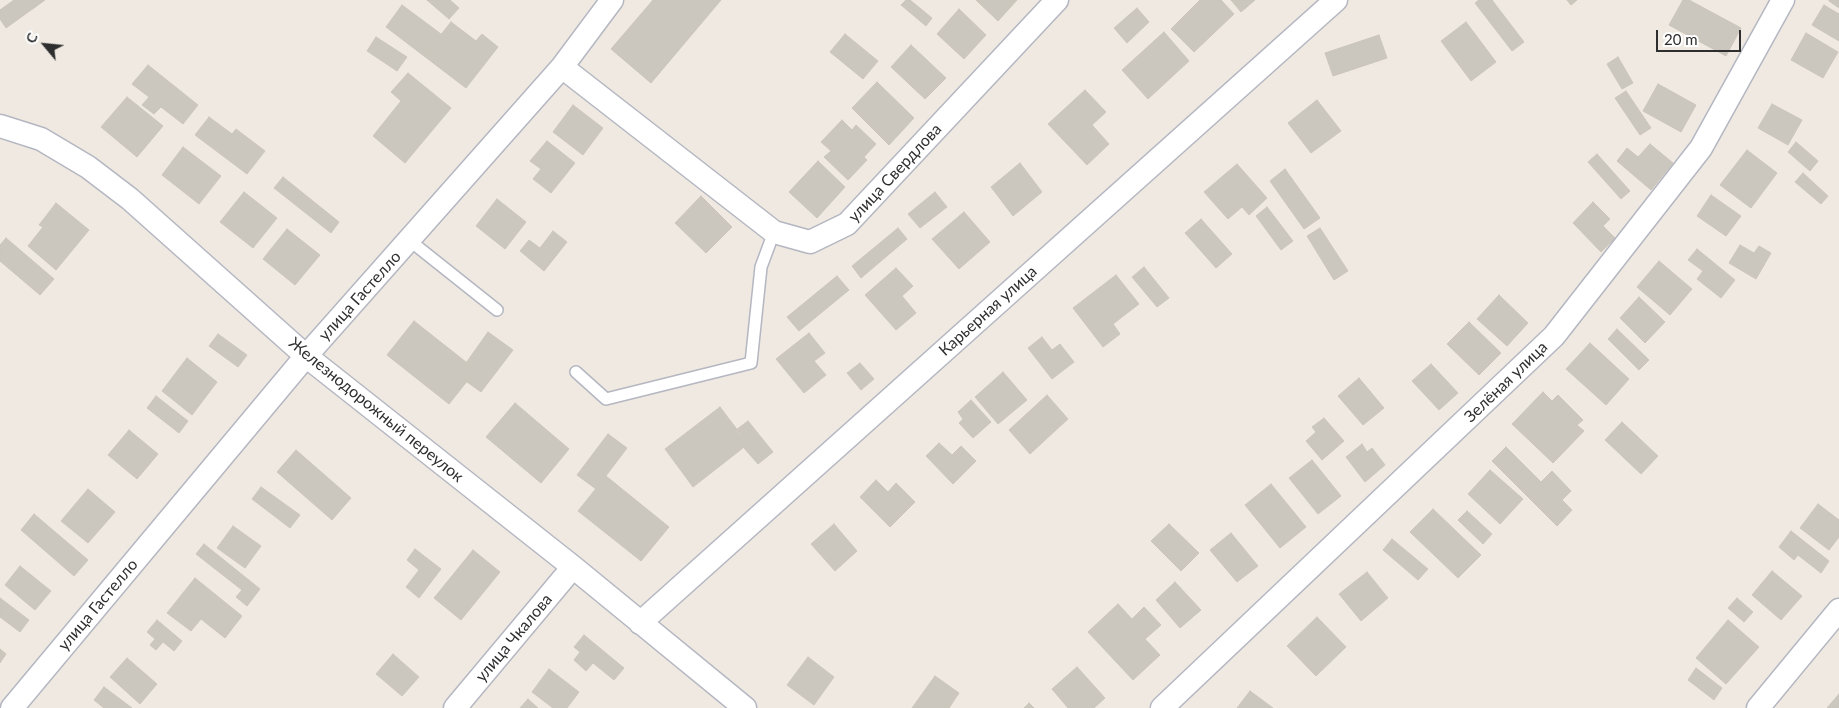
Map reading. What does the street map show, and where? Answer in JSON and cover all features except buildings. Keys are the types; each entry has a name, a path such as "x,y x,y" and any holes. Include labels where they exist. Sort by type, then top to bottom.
{"street":[{"name":"улица Гастелло","path":"12,708 306,356 562,67 612,0"},
{"name":"улица Свердлова","path":"562,67 774,232 810,242 847,224 1057,0"},
{"name":"Карьерная улица","path":"640,623 1336,0"},
{"name":"Зелёная улица","path":"1162,708 1554,336 1701,148 1782,0"},
{"name":"Железнодорожный переулок","path":"0,126 41,139 88,166 130,199 306,356 573,568 745,708"},
{"name":"улица Чкалова","path":"456,708 573,568"},
{"path":"1758,708 1839,610"}],"lane":[{"path":"576,372 606,399 751,363 760,267 774,232"},
{"path":"409,240 497,310"}]}
